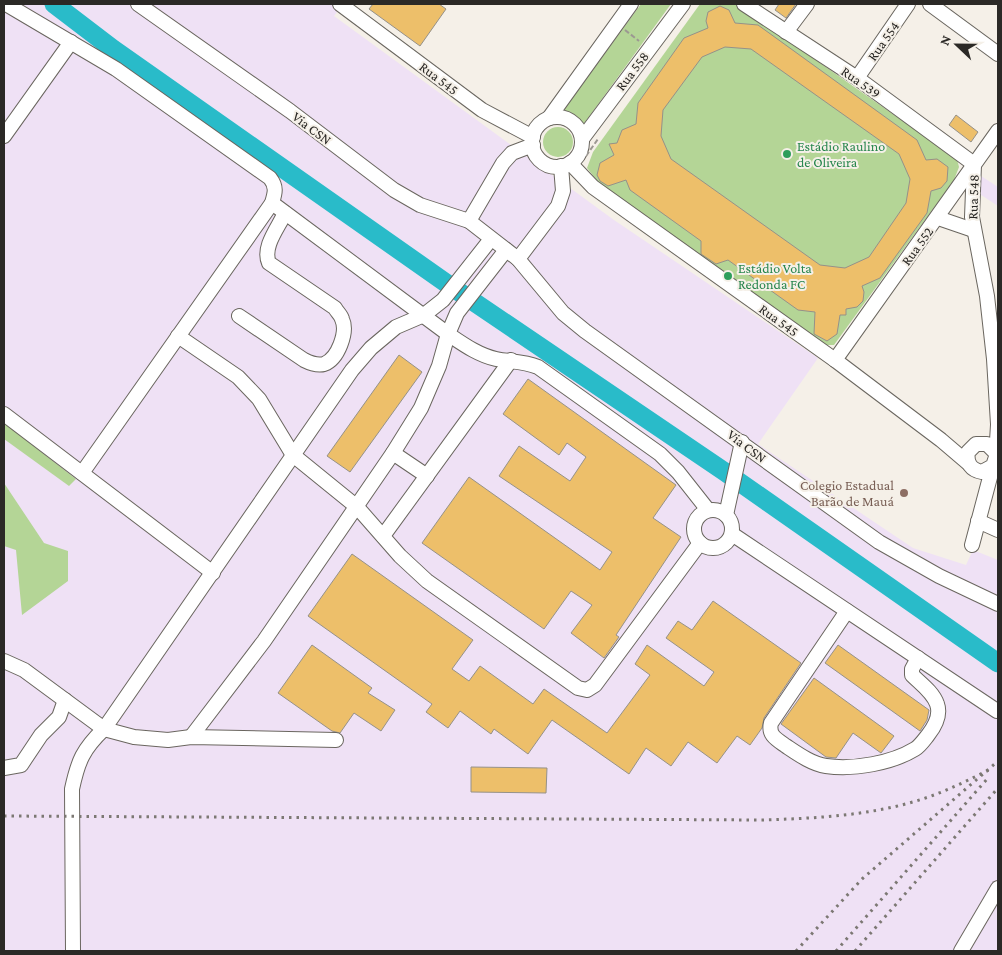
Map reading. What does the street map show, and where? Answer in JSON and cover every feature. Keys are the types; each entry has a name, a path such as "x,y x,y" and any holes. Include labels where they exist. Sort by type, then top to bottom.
{"street":[{"path":"6,4 116,69 270,178 275,184 276,192 272,203 82,473"},
{"name":"Via CSN","path":"138,4 290,111 394,190 420,205 470,221 518,260 563,313 740,448 910,560 998,604"},
{"path":"470,221 503,163 512,153 533,141 542,122 549,118 631,4"},
{"name":"Rua 558","path":"582,139 683,4"},
{"name":"Rua 539","path":"744,4 857,78 977,161"},
{"path":"786,32 807,4"},
{"name":"Rua 554","path":"857,78 908,4"},
{"path":"930,4 998,54"},
{"name":"Rua 545","path":"348,6 482,110 533,141"},
{"path":"4,136 71,42"},
{"path":"533,141 539,159 553,166 566,165 580,153 582,139 580,132 570,120 564,117 549,118"},
{"name":"Rua 552","path":"834,360 938,218 998,131"},
{"path":"977,161 998,148"},
{"name":"Rua 548","path":"977,161 973,230 987,296 996,359 998,424 995,452"},
{"path":"518,260 558,206 563,191 566,165"},
{"name":"Rua 545","path":"566,165 593,187 942,440 972,467"},
{"path":"272,203 448,334 478,353 498,360 524,362 538,367 660,454 678,472 708,510"},
{"path":"239,316 304,360 314,364 327,362 340,347 344,330 342,319 335,308 269,263 266,256 285,213"},
{"name":"Rua 548","path":"938,218 964,225 973,230"},
{"path":"73,951 72,789 81,757 88,744 104,729 335,393 371,348 396,327 424,315 443,300 492,239"},
{"path":"191,737 264,641 393,453 421,408 439,366 448,334 457,313 506,250"},
{"path":"178,336 238,377 259,399 293,455 357,507 400,556 427,581 578,688 587,690 595,685 700,543"},
{"path":"383,536 511,360"},
{"path":"4,414 213,573"},
{"path":"984,494 982,481 967,457 976,445 998,424"},
{"name":"Rua 545","path":"942,440 976,445"},
{"path":"972,545 995,452 987,444 976,445"},
{"path":"726,515 740,448"},
{"path":"393,453 426,476"},
{"path":"972,467 987,471 993,466"},
{"path":"708,510 721,511 726,515 730,520 732,534 724,545 718,548 705,547 700,543 694,531 694,524 708,510"},
{"path":"978,521 998,530"},
{"path":"732,534 997,711"},
{"path":"847,611 771,722 770,728 775,738 801,756 825,766 847,767 894,759 917,748 933,729 938,717 938,705 934,697 912,675 912,669 918,658"},
{"path":"4,661 24,670 104,729 134,737 160,739 191,737 336,740"},
{"path":"4,768 21,765 41,735 59,717 65,700"},
{"path":"961,951 998,888"}],"path":[{"path":"624,29 643,44"}],"shaded area":[{"path":"4,4 343,4 334,16 614,220 818,358 758,444 913,548 966,565 973,550 998,560 998,951 4,951"},
{"path":"978,174 998,187 998,206 975,191"}],"green space":[{"path":"641,4 671,4 583,125 573,115 563,111"},
{"path":"700,4 736,4 957,159 959,167 954,180 834,345 823,345 599,183 587,168 593,152"},
{"path":"558,127 568,132 573,142 568,152 558,157 548,152 543,142 548,132"},
{"path":"4,423 76,479 69,486 4,439"},
{"path":"4,483 44,543 68,551 68,581 22,615 16,550 4,546"}],"building":[{"path":"373,4 439,4 446,9 420,46 369,9"},
{"path":"779,4 796,4 786,18 775,10"},
{"path":"720,6 729,10 735,23 758,25 917,140 926,160 937,159 948,167 947,181 941,188 931,191 927,213 880,278 862,286 864,292 863,301 857,307 846,309 846,315 840,315 837,334 827,341 814,334 815,312 798,310 728,260 716,264 701,254 701,241 630,190 626,180 608,186 600,181 597,175 600,163 614,155 609,144 617,143 622,130 636,124 638,103 684,38 708,28 706,21 708,12","holes":["725,47 751,49 899,154 910,179 906,203 869,257 845,268 820,265 671,159 661,136 663,110 702,57"]},
{"path":"956,115 978,132 971,142 949,125"},
{"path":"399,355 422,372 350,472 327,456"},
{"path":"528,379 676,485 653,518 681,537 616,635 619,637 604,658 571,633 592,605 571,591 544,629 422,543 469,477 600,570 612,552 499,476 519,446 570,481 586,457 567,443 559,455 503,414"},
{"path":"352,554 473,640 452,669 469,681 480,666 533,704 544,689 607,733 650,675 635,664 647,645 704,686 714,672 666,638 678,621 692,630 713,601 801,663 764,718 762,728 750,745 737,736 717,763 688,742 671,766 646,748 629,774 552,720 528,754 494,729 491,734 460,711 448,728 426,712 432,704 308,616"},
{"path":"312,645 372,688 368,693 395,710 381,731 354,713 340,733 332,731 278,693"},
{"path":"838,645 929,710 927,720 920,731 825,663"},
{"path":"814,678 894,736 881,753 853,733 836,758 826,757 781,724"},
{"path":"471,767 547,768 546,793 471,792"}],"waterway":[{"path":"54,4 113,49 446,283 725,472 998,663"}],"railway":[{"path":"796,951 862,879 998,761"},
{"path":"4,816 785,819 854,814 900,805 944,791 989,770"},
{"path":"836,951 988,778"},
{"path":"855,951 998,788"}],"place":[{"name":"Estádio Raulino de Oliveira","path":"787,154"},
{"name":"Estádio Volta Redonda FC","path":"728,276"},
{"name":"Colegio Estadual Barão de Mauá","path":"904,493"}]}
